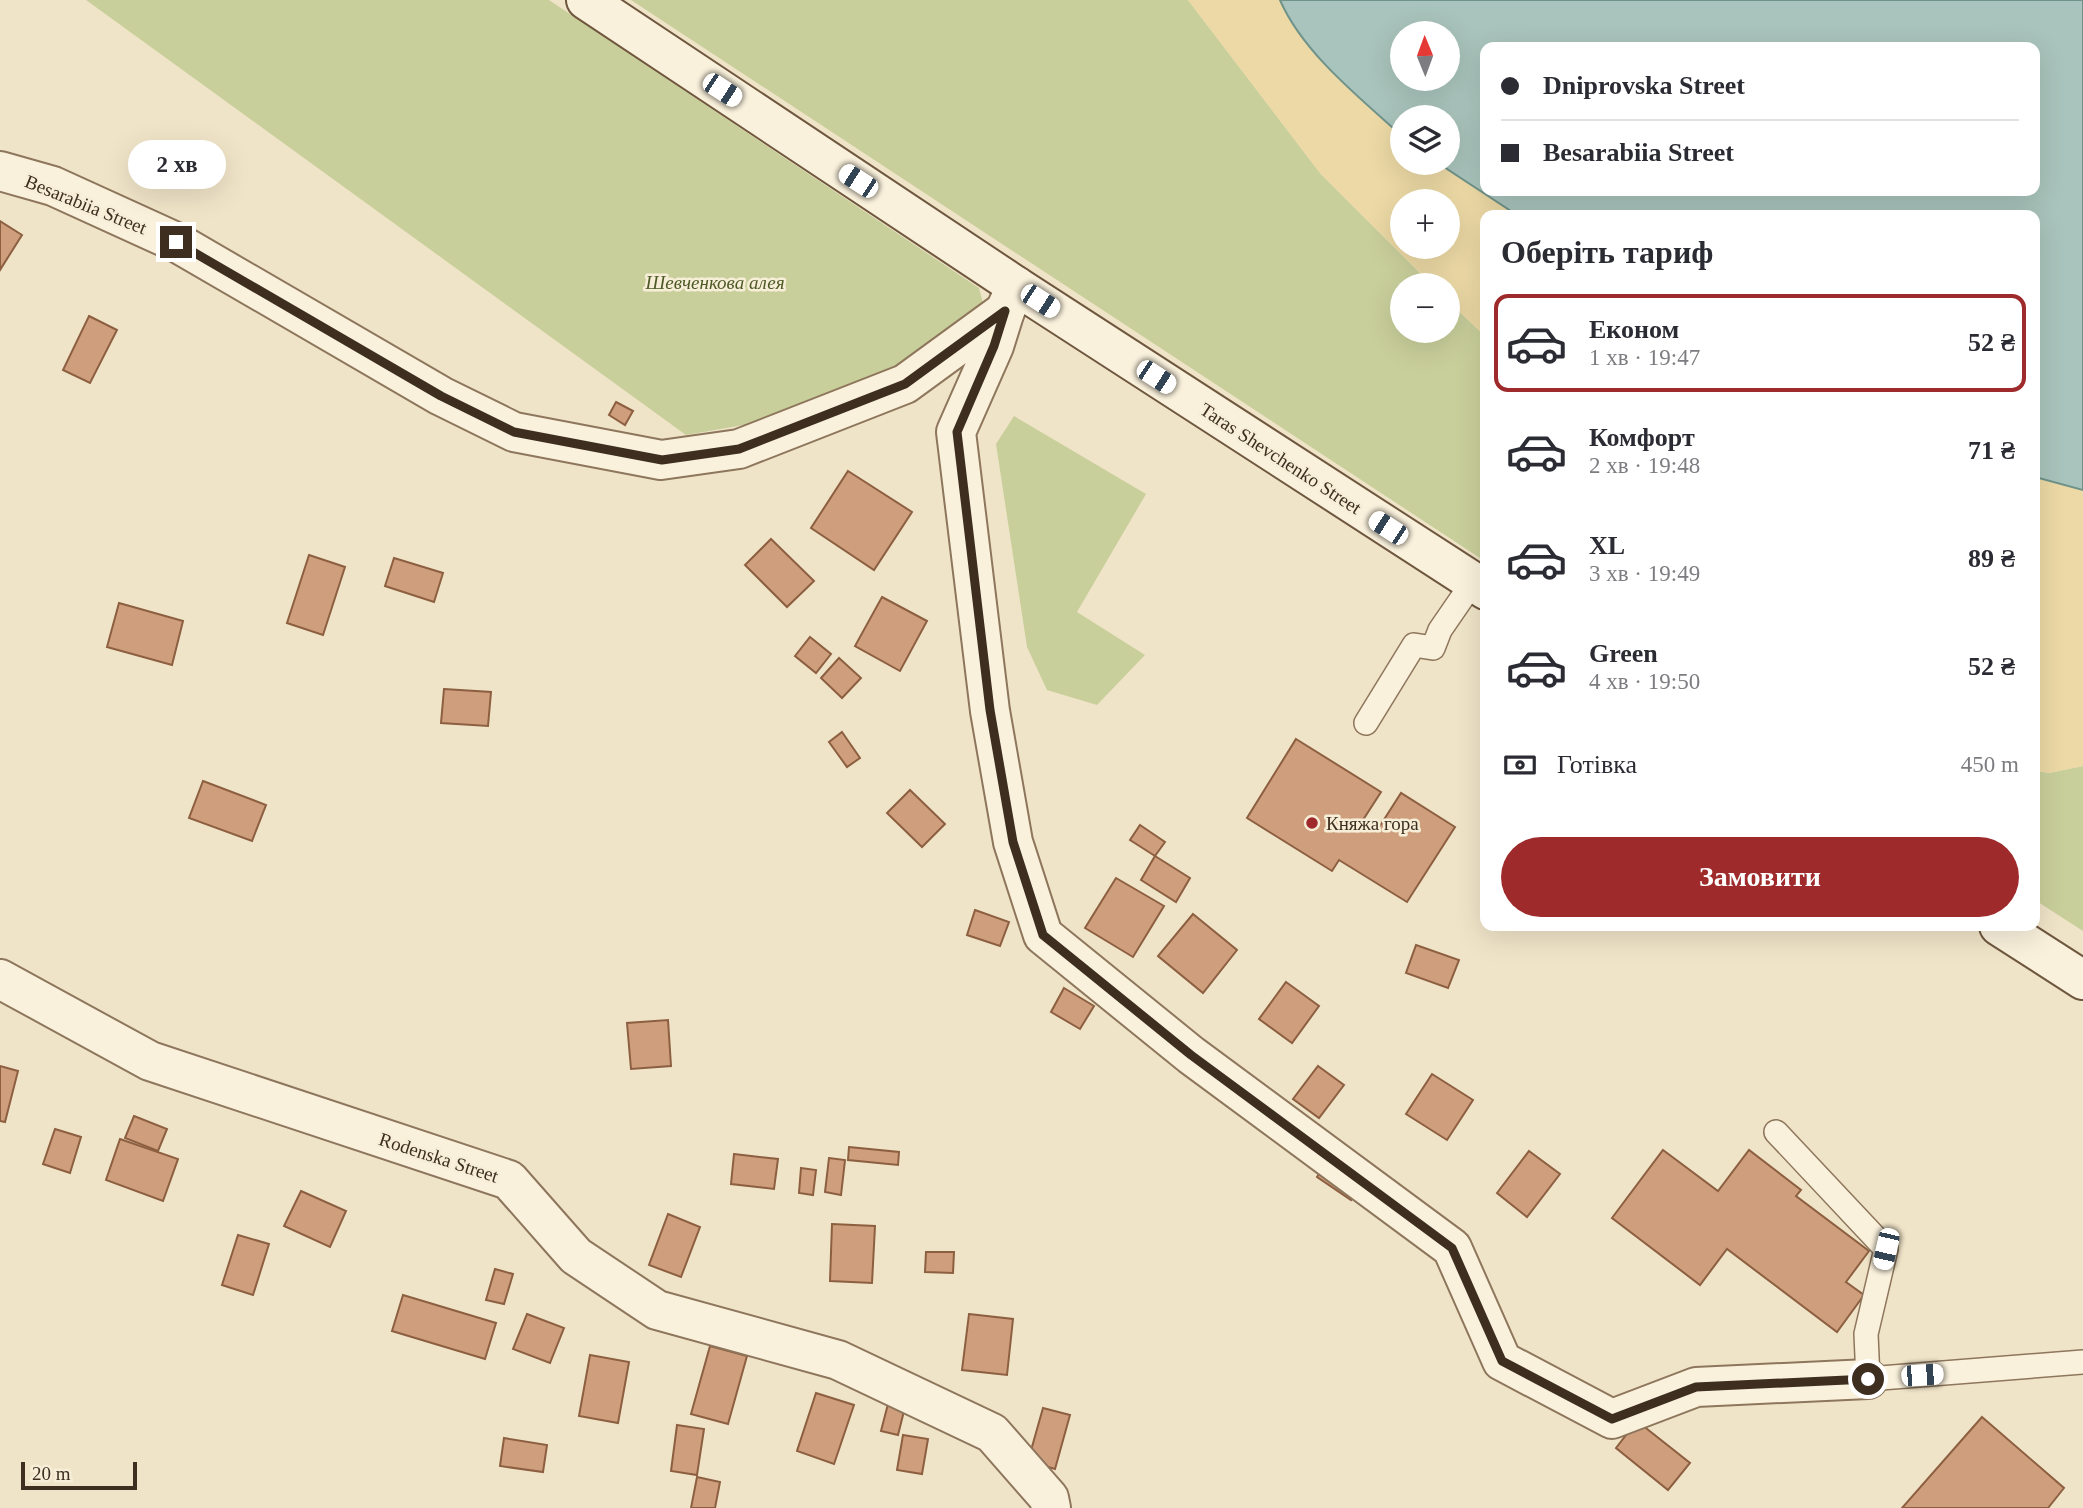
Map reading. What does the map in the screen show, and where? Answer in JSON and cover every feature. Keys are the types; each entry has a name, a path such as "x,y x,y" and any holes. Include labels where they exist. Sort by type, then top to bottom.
{"street":[{"name":"Taras Shevchenko Street","path":"586,0 1011,299 1479,586"},
{"name":"Besarabiia Street","path":"0,171 53,186 176,242 441,396 514,432 662,460 739,449 905,384 1011,299"},
{"path":"1011,299 957,432 990,710 1013,842 1043,935 1191,1055 1452,1248 1502,1361 1612,1419 1696,1387 1868,1379"},
{"path":"2007,931 2083,980"},
{"name":"Rodenska Street","path":"0,979 150,1060 509,1180 576,1256 657,1310 838,1360 992,1433 1049,1498 1051,1508"}],"lane":[{"path":"1366,723 1415,645 1433,648 1440,630 1479,586"},
{"path":"1776,1132 1886,1249 1866,1334 1868,1379 2083,1362"}],"green space":[{"name":"Шевченкова алея","path":"86,0 549,0 979,288 985,311 926,357 801,415 686,435"},
{"path":"631,0 1188,0 1320,173 1390,243 1390,259 1406,259 1420,273 1390,273 1390,343 1460,343 1460,312 1480,331 1480,558"},
{"path":"1014,416 1146,494 1077,612 1145,655 1097,705 1047,690 1027,647 996,444"},
{"path":"2083,766 2083,931 2040,903 2040,772 2049,773"}],"sand":[{"path":"1188,0 1280,0 1290,20 1318,56 1390,125 1390,175 1456,175 1480,191 1480,196 1488,196 1509,210 1480,210 1480,331 1460,312 1460,273 1420,273 1406,259 1460,259 1460,189 1390,189 1390,243 1320,173"},
{"path":"2040,478 2083,490 2083,766 2049,773 2040,772"}],"water":[{"path":"1280,0 2083,0 2083,490 2040,478 2040,210 1509,210 1488,196 2040,196 2040,42 1480,42 1480,191 1456,175 1460,175 1460,105 1390,105 1390,125 1318,56 1290,20"}],"building":[{"path":"0,221 22,235 0,270"},
{"path":"89,316 117,330 90,383 63,370"},
{"path":"616,402 633,411 625,425 609,415"},
{"path":"848,471 912,512 874,570 811,528"},
{"path":"771,539 814,581 787,607 745,565"},
{"path":"309,555 345,567 323,635 287,623"},
{"path":"394,558 443,573 434,602 385,586"},
{"path":"882,597 927,621 900,671 855,646"},
{"path":"119,603 183,621 172,665 107,647"},
{"path":"810,637 831,654 816,673 795,656"},
{"path":"839,658 861,678 842,698 821,678"},
{"path":"444,689 491,692 488,726 441,723"},
{"path":"842,732 860,758 847,767 829,742"},
{"name":"Княжа гора","path":"1296,739 1381,792 1363,820 1378,829 1401,793 1455,827 1407,902 1339,860 1332,871 1247,818"},
{"path":"203,781 266,805 252,841 189,818"},
{"path":"910,790 945,824 922,847 887,813"},
{"path":"1140,825 1165,842 1155,856 1130,840"},
{"path":"1155,856 1190,878 1176,902 1141,880"},
{"path":"1116,878 1164,906 1133,957 1085,928"},
{"path":"975,910 1009,922 1000,946 967,935"},
{"path":"1193,914 1237,950 1203,993 1158,956"},
{"path":"1416,945 1459,960 1448,988 1406,973"},
{"path":"1286,982 1319,1006 1292,1043 1259,1019"},
{"path":"1064,988 1094,1006 1080,1029 1051,1012"},
{"path":"668,1020 671,1066 631,1069 627,1023"},
{"path":"0,1066 18,1071 5,1122 0,1121"},
{"path":"1318,1066 1344,1085 1319,1118 1293,1099"},
{"path":"1432,1074 1473,1100 1447,1140 1406,1114"},
{"path":"134,1116 167,1129 158,1151 125,1138"},
{"path":"55,1129 81,1137 70,1173 43,1164"},
{"path":"120,1139 178,1159 163,1201 106,1180"},
{"path":"849,1147 899,1152 898,1165 848,1160"},
{"path":"1663,1150 1718,1191 1749,1150 1801,1190 1796,1196 1869,1251 1846,1282 1864,1295 1837,1332 1727,1249 1700,1285 1612,1218"},
{"path":"1529,1151 1560,1174 1527,1217 1497,1193"},
{"path":"734,1154 778,1159 774,1189 731,1184"},
{"path":"829,1158 845,1160 841,1195 825,1192"},
{"path":"1325,1165 1359,1188 1351,1200 1317,1177"},
{"path":"801,1168 816,1170 813,1195 799,1193"},
{"path":"301,1191 346,1211 330,1247 284,1226"},
{"path":"668,1214 700,1227 681,1277 649,1265"},
{"path":"832,1224 875,1226 872,1283 830,1281"},
{"path":"238,1235 269,1244 253,1295 222,1285"},
{"path":"926,1252 954,1252 953,1273 925,1272"},
{"path":"495,1269 513,1274 504,1304 486,1300"},
{"path":"403,1295 496,1323 485,1359 392,1331"},
{"path":"527,1314 564,1328 550,1363 513,1349"},
{"path":"969,1314 1013,1319 1007,1375 962,1370"},
{"path":"710,1346 747,1356 728,1424 691,1414"},
{"path":"590,1355 629,1362 618,1423 579,1416"},
{"path":"816,1393 854,1405 834,1464 797,1451"},
{"path":"888,1404 905,1407 898,1435 881,1431"},
{"path":"1043,1408 1070,1415 1055,1469 1028,1461"},
{"path":"1982,1417 2064,1488 2048,1508 1902,1508"},
{"path":"1637,1421 1690,1463 1668,1490 1616,1448"},
{"path":"677,1425 704,1429 697,1475 671,1471"},
{"path":"903,1435 928,1439 922,1474 897,1470"},
{"path":"504,1438 547,1445 543,1472 500,1466"},
{"path":"697,1477 720,1482 715,1508 691,1508"}],"place":[{"name":"Княжа гора","path":"1312,823"}],"route":[{"path":"176,242 441,396 514,432 662,460 739,449 905,384 1005,311 994,346 957,432 990,710 1013,842 1043,935 1191,1055 1452,1248 1502,1361 1612,1419 1696,1387 1868,1379"}]}
